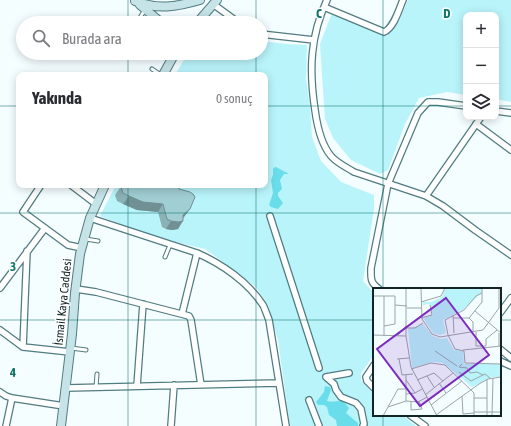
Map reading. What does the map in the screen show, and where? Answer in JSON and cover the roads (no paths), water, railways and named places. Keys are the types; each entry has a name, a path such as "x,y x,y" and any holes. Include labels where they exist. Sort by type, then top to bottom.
{"street":[{"path":"134,1 147,6 161,7 181,6 200,0"},
{"path":"327,0 320,16 314,40 311,68 317,124 331,156 343,166 354,172 426,196 443,206 511,255"},
{"path":"324,7 384,32 387,31 392,25 403,0"},
{"path":"134,1 154,16"},
{"path":"203,16 215,2 231,16"},
{"path":"268,35 314,40"},
{"path":"164,72 170,60"},
{"path":"378,288 373,285 371,279 371,268 388,184 418,113 428,102 463,106"},
{"path":"499,112 511,114"},
{"path":"426,196 479,120"},
{"path":"476,124 511,150"},
{"path":"39,188 23,212 68,245 82,248"},
{"path":"75,188 96,204"},
{"name":"İsmail Kaya Caddesi","path":"61,426 82,248 90,218 104,188"},
{"path":"270,216 318,368"},
{"path":"90,218 210,258 232,273 249,288 263,306 269,320 286,426"},
{"path":"0,288 45,228"},
{"path":"23,347 27,251"},
{"path":"182,314 197,253"},
{"path":"76,289 96,292 189,316 191,320 201,385"},
{"path":"501,312 511,298"},
{"path":"137,386 143,304"},
{"path":"0,330 23,347 70,350"},
{"path":"501,350 511,358"},
{"path":"501,361 511,366"},
{"path":"373,366 366,377 367,381 373,387"},
{"path":"350,372 326,377 334,384 338,394 341,397 356,403 361,409 364,424 363,426"},
{"path":"66,388 278,383"},
{"path":"171,426 174,385"},
{"path":"0,392 12,398 64,406"},
{"path":"6,426 12,398"},
{"path":"309,400 319,426"},
{"path":"411,416 425,426"}],"lane":[{"path":"141,16 145,9"},
{"path":"152,69 157,72"},
{"path":"84,238 98,241"},
{"path":"166,257 170,245"},
{"path":"70,350 86,350"},
{"path":"96,387 97,374"}],"water":[{"path":"276,167 289,174 284,174 280,180 282,189 278,193 278,196 283,203 278,209 269,205 273,193 271,180 273,168"},
{"path":"325,386 330,387 331,390 327,401 343,401 349,408 346,413 358,423 358,426 337,426 336,420 329,415 327,407 324,405 318,405 316,402 324,392"}]}
